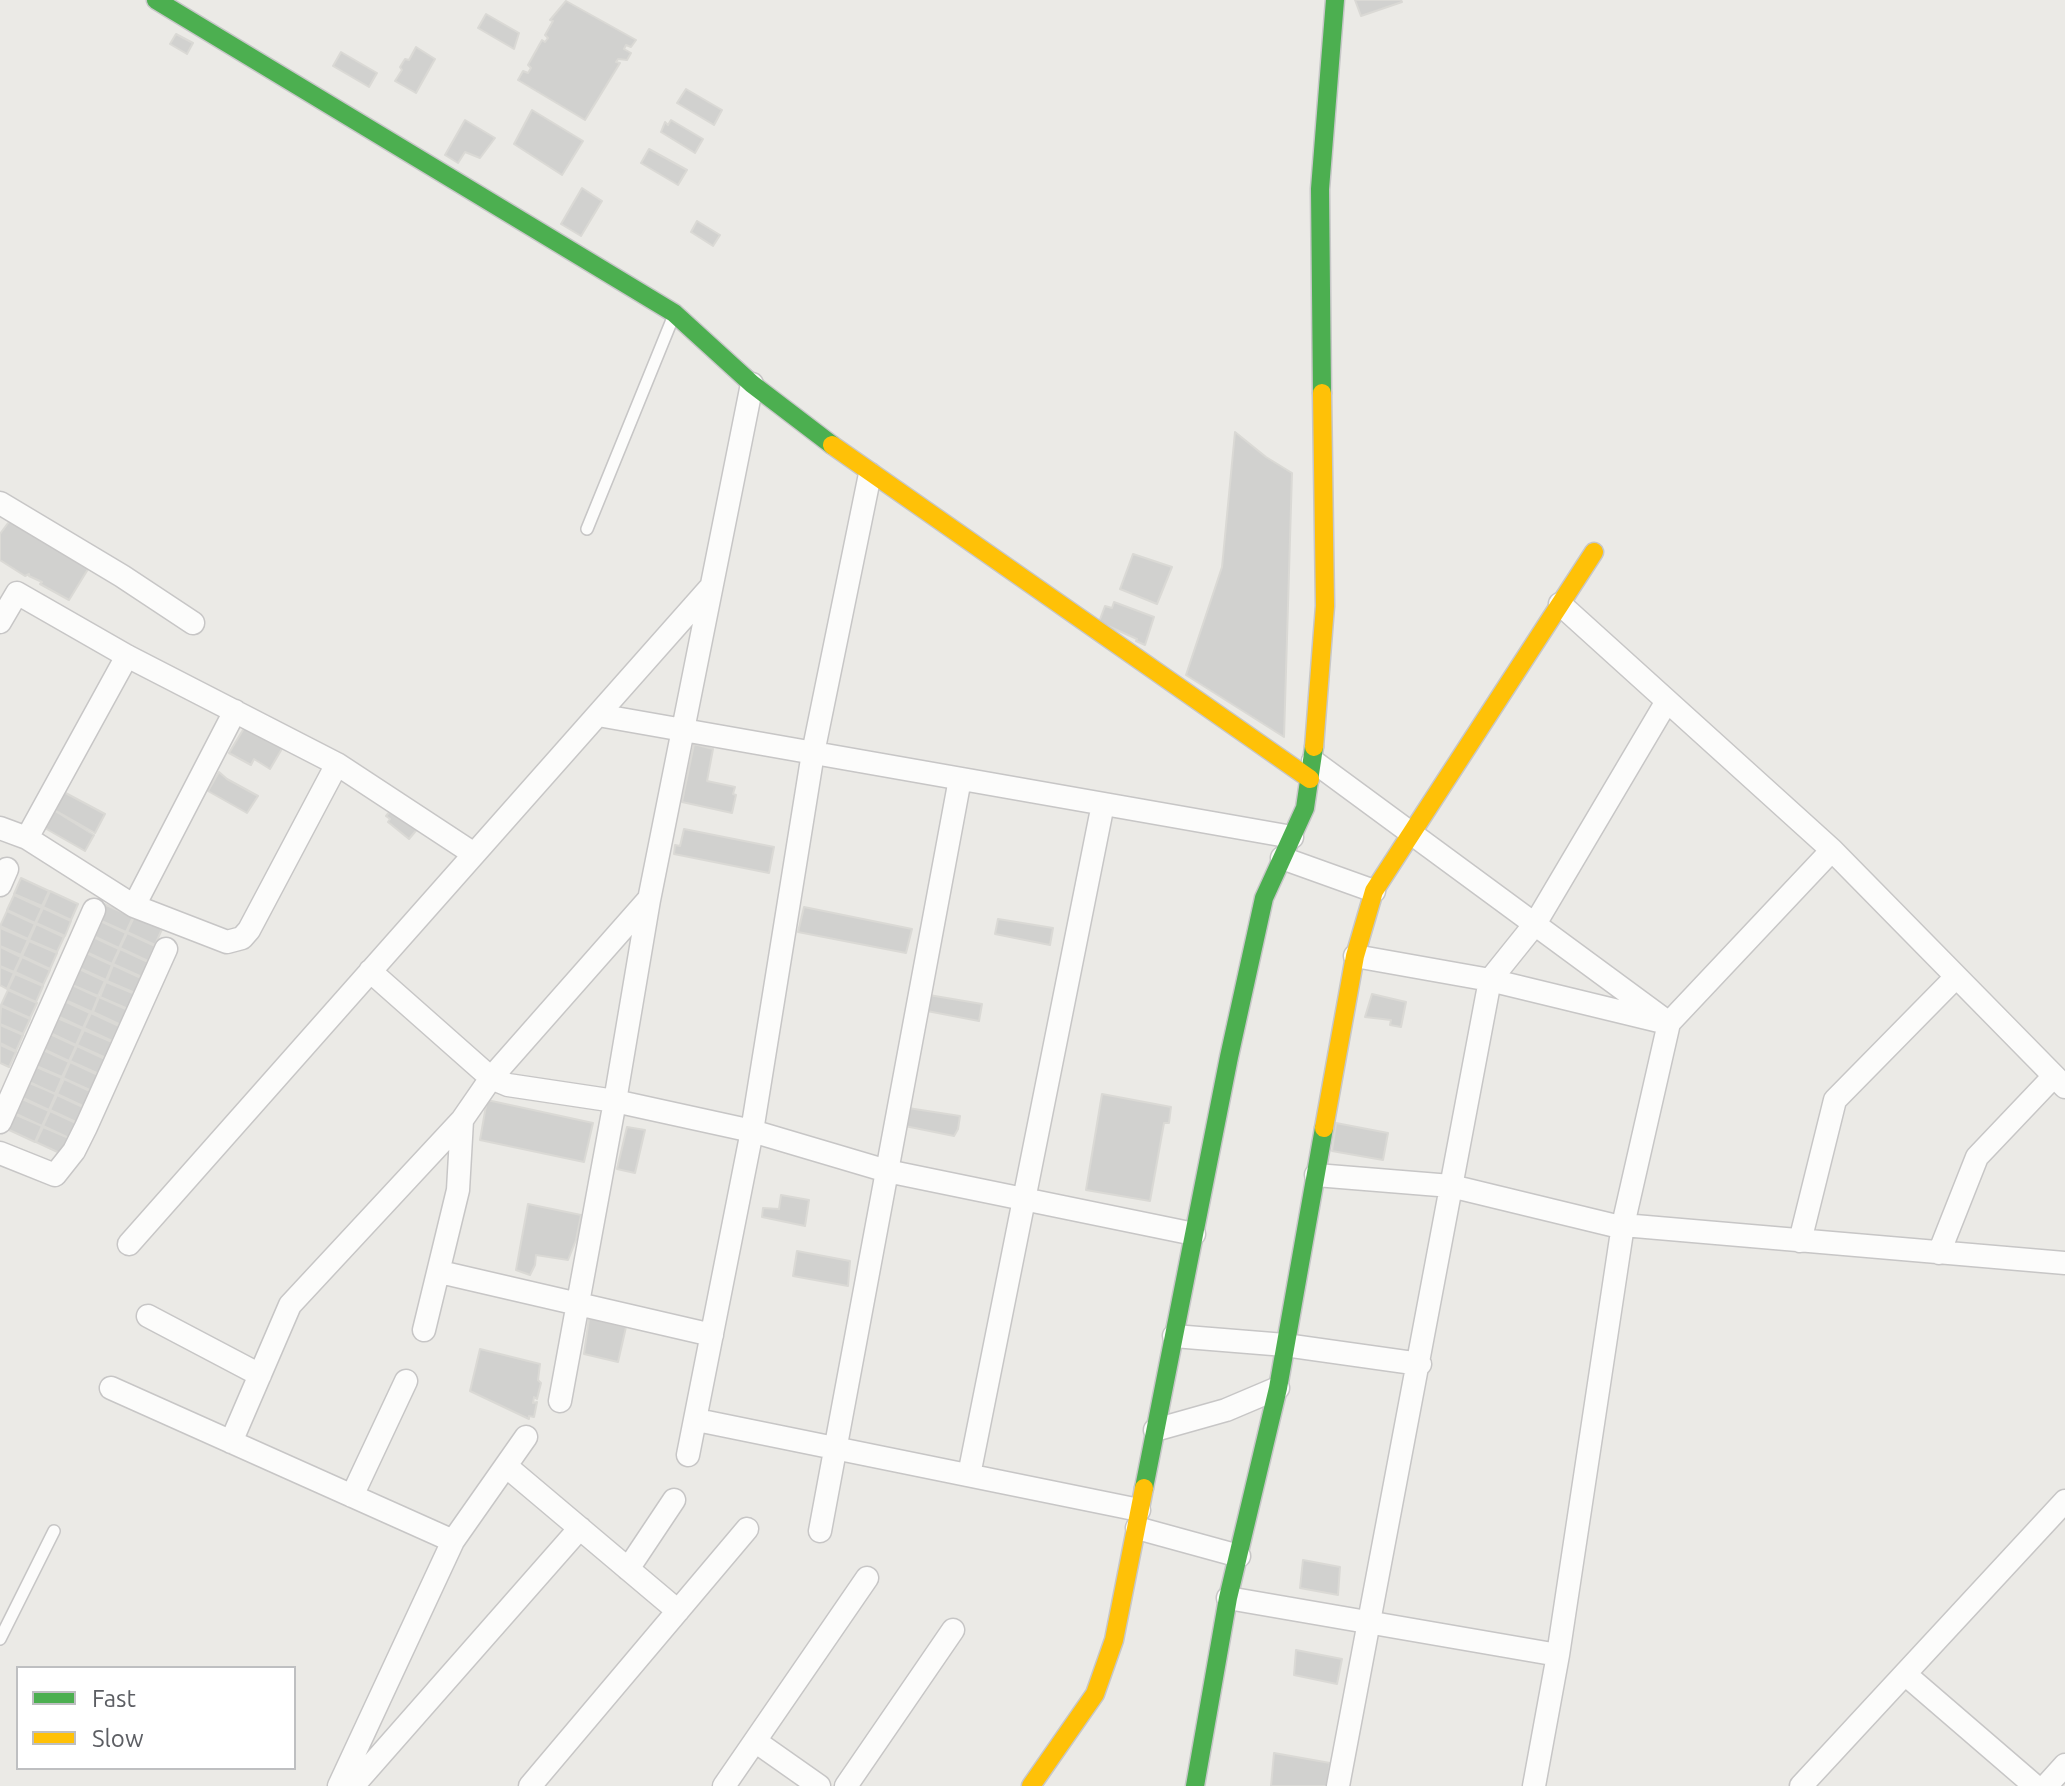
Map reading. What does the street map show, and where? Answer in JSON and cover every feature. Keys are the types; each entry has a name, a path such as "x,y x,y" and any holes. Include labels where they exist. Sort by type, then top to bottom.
{"street":[{"path":"156,0 674,313 752,384 870,474 1311,770 1411,833 1669,1023"},
{"path":"1031,1786 1095,1694 1114,1640 1229,1057 1264,898 1305,808 1325,606 1320,189 1335,0"},
{"path":"560,1401 649,900 752,384"},
{"path":"688,1455 752,1131 813,753 870,474"},
{"path":"0,503 122,576 193,623"},
{"path":"1195,1786 1228,1598 1278,1388 1355,956 1374,891 1594,552"},
{"path":"129,1244 710,588"},
{"path":"0,622 17,593 127,656 337,764 474,854"},
{"path":"1560,604 1832,850 2060,1082 1977,1157 1939,1253"},
{"path":"27,838 127,656"},
{"path":"1338,1786 1490,980 1535,924 1667,701"},
{"path":"134,906 235,711"},
{"path":"598,715 1292,837"},
{"path":"0,828 27,838 134,906 227,942 242,938 249,930 337,764"},
{"path":"820,1531 960,779"},
{"path":"969,1475 1103,804"},
{"path":"1534,1786 1558,1655 1623,1225 1669,1023 1832,850"},
{"path":"1282,858 1374,891"},
{"path":"231,1442 290,1305 462,1120 491,1078 649,900"},
{"path":"0,1122 94,910"},
{"path":"0,1153 55,1175 65,1163 86,1127 166,949"},
{"path":"1355,956 1490,980 1669,1023"},
{"path":"370,971 491,1078 508,1085 615,1101 752,1131 887,1171 1194,1234"},
{"path":"1800,1241 1835,1100 1956,977"},
{"path":"424,1330 458,1190 462,1120"},
{"path":"1316,1175 1451,1186 1620,1227 2065,1263"},
{"path":"440,1272 712,1335"},
{"path":"148,1316 260,1375"},
{"path":"1174,1336 1285,1345 1420,1364"},
{"path":"352,1496 406,1381"},
{"path":"111,1388 453,1541"},
{"path":"1155,1430 1226,1410 1278,1388"},
{"path":"697,1420 969,1475 1138,1519 1239,1556"},
{"path":"339,1786 453,1541 526,1437"},
{"path":"506,1466 678,1611"},
{"path":"628,1569 674,1500"},
{"path":"1801,1786 2065,1501"},
{"path":"353,1786 580,1528"},
{"path":"530,1786 747,1529"},
{"path":"724,1786 867,1578"},
{"path":"1228,1598 1558,1655"},
{"path":"846,1786 953,1630"},
{"path":"1905,1674 2035,1786"},
{"path":"755,1741 819,1786"},
{"path":"2046,1786 2065,1765"}],"lane":[{"path":"587,529 674,313"},
{"path":"0,1639 54,1531"}],"building":[{"path":"1355,0 1401,0 1402,2 1361,16"},
{"path":"566,1 636,40 631,47 626,45 624,49 631,53 627,60 618,59 616,62 620,63 585,120 518,80 523,71 528,73 531,68 528,65 542,40 545,42 548,38 545,35 553,21 550,20"},
{"path":"486,14 519,33 514,49 478,28"},
{"path":"176,34 193,43 187,54 170,44"},
{"path":"416,47 435,59 416,93 395,81 402,70 400,67 405,59 409,60"},
{"path":"341,52 377,73 369,87 333,66"},
{"path":"686,89 722,110 714,125 677,103"},
{"path":"532,110 583,141 562,175 514,144"},
{"path":"465,120 495,138 480,158 465,152 458,163 445,155"},
{"path":"671,120 703,139 695,153 661,132 665,122 668,125"},
{"path":"649,149 687,170 678,185 641,163"},
{"path":"582,188 602,201 581,236 561,224"},
{"path":"697,221 720,235 713,246 691,232"},
{"path":"1235,432 1292,473 1284,737 1186,675 1222,567"},
{"path":"11,519 90,566 69,600 29,574 25,576 0,560 0,534"},
{"path":"1133,554 1172,567 1157,604 1120,589"},
{"path":"1114,602 1154,617 1145,645 1099,622 1105,606 1112,608"},
{"path":"246,725 283,747 270,769 254,759 251,765 229,753"},
{"path":"694,744 713,749 707,781 735,787 732,813 682,802"},
{"path":"219,772 258,796 247,813 208,791"},
{"path":"60,790 105,814 95,833 51,808"},
{"path":"396,804 419,827 409,839 388,822 390,819 386,816"},
{"path":"52,809 94,835 85,851 43,827"},
{"path":"684,829 774,847 769,873 674,854 675,845 680,846"},
{"path":"21,878 49,891 42,906 14,894"},
{"path":"50,891 78,904 71,920 43,907"},
{"path":"14,895 42,908 35,923 7,910"},
{"path":"104,904 133,917 126,932 97,919"},
{"path":"804,907 912,929 906,953 798,932"},
{"path":"43,908 71,921 65,936 36,923"},
{"path":"7,911 35,924 28,939 0,926"},
{"path":"134,917 162,929 155,945 127,932"},
{"path":"998,919 1053,928 1050,945 995,934"},
{"path":"98,920 126,933 119,948 91,935"},
{"path":"36,924 64,937 57,952 29,940"},
{"path":"0,928 28,940 21,955 0,946"},
{"path":"127,933 155,946 148,961 120,948"},
{"path":"91,936 119,949 112,964 84,951"},
{"path":"29,941 57,953 50,969 22,956"},
{"path":"0,947 21,957 14,972 0,966"},
{"path":"120,949 148,962 142,977 113,964"},
{"path":"84,952 112,965 106,980 77,967"},
{"path":"22,957 50,970 43,985 15,972"},
{"path":"113,965 141,978 135,993 107,981"},
{"path":"0,967 14,973 7,989 0,985"},
{"path":"77,968 105,981 98,996 70,984"},
{"path":"15,974 43,986 36,1002 8,989"},
{"path":"106,982 135,994 128,1009 100,997"},
{"path":"70,984 98,997 92,1012 63,999"},
{"path":"8,990 37,1003 30,1018 1,1005"},
{"path":"1372,994 1406,1002 1401,1027 1390,1025 1391,1020 1365,1017"},
{"path":"929,995 982,1004 979,1021 927,1011"},
{"path":"99,997 128,1010 121,1025 93,1012"},
{"path":"62,1000 90,1013 83,1028 55,1015"},
{"path":"1,1006 30,1019 23,1034 0,1024"},
{"path":"91,1013 119,1026 112,1041 84,1028"},
{"path":"55,1017 83,1029 76,1045 48,1032"},
{"path":"0,1025 23,1035 16,1051 0,1043"},
{"path":"84,1030 112,1042 106,1058 77,1045"},
{"path":"48,1033 76,1046 69,1061 41,1048"},
{"path":"0,1045 16,1052 9,1067 0,1063"},
{"path":"77,1046 105,1059 99,1074 70,1061"},
{"path":"41,1049 69,1062 62,1077 34,1065"},
{"path":"70,1062 98,1075 92,1091 63,1078"},
{"path":"34,1066 62,1078 55,1094 27,1081"},
{"path":"64,1079 92,1092 85,1107 57,1094"},
{"path":"27,1082 56,1094 49,1110 21,1097"},
{"path":"1102,1094 1171,1107 1169,1123 1164,1123 1150,1201 1086,1190"},
{"path":"57,1095 85,1108 78,1123 50,1110"},
{"path":"20,1098 49,1111 42,1126 14,1113"},
{"path":"487,1100 593,1123 584,1162 480,1140"},
{"path":"908,1108 960,1116 958,1129 954,1136 905,1126"},
{"path":"50,1111 78,1124 71,1139 43,1126"},
{"path":"14,1114 42,1126 35,1142 7,1129"},
{"path":"1336,1123 1388,1133 1383,1160 1332,1151"},
{"path":"43,1127 71,1139 64,1155 36,1142"},
{"path":"627,1127 645,1130 635,1173 617,1169"},
{"path":"781,1195 809,1200 805,1226 762,1217 763,1208 779,1209"},
{"path":"528,1204 581,1215 568,1260 536,1255 530,1275 516,1270"},
{"path":"797,1251 850,1261 848,1286 793,1276"},
{"path":"589,1318 626,1327 618,1362 584,1354"},
{"path":"480,1349 540,1364 538,1380 541,1383 537,1399 534,1397 533,1403 537,1402 534,1417 529,1416 529,1419 470,1391"},
{"path":"1303,1560 1340,1567 1338,1595 1300,1588"},
{"path":"1296,1650 1342,1659 1337,1684 1294,1675"},
{"path":"1274,1753 1330,1763 1327,1786 1271,1786"}],"traffic: fast":[{"path":"156,0 674,313 752,384 832,445"},
{"path":"1322,393 1320,189 1335,0"},
{"path":"1144,1488 1229,1057 1264,898 1305,808 1314,747"},
{"path":"1195,1786 1228,1598 1278,1388 1324,1128"}],"traffic: slow":[{"path":"1314,747 1325,606 1322,393"},
{"path":"832,445 1310,779"},
{"path":"1324,1128 1355,956 1374,891 1594,552"},
{"path":"1031,1786 1095,1694 1114,1640 1144,1488"}]}
